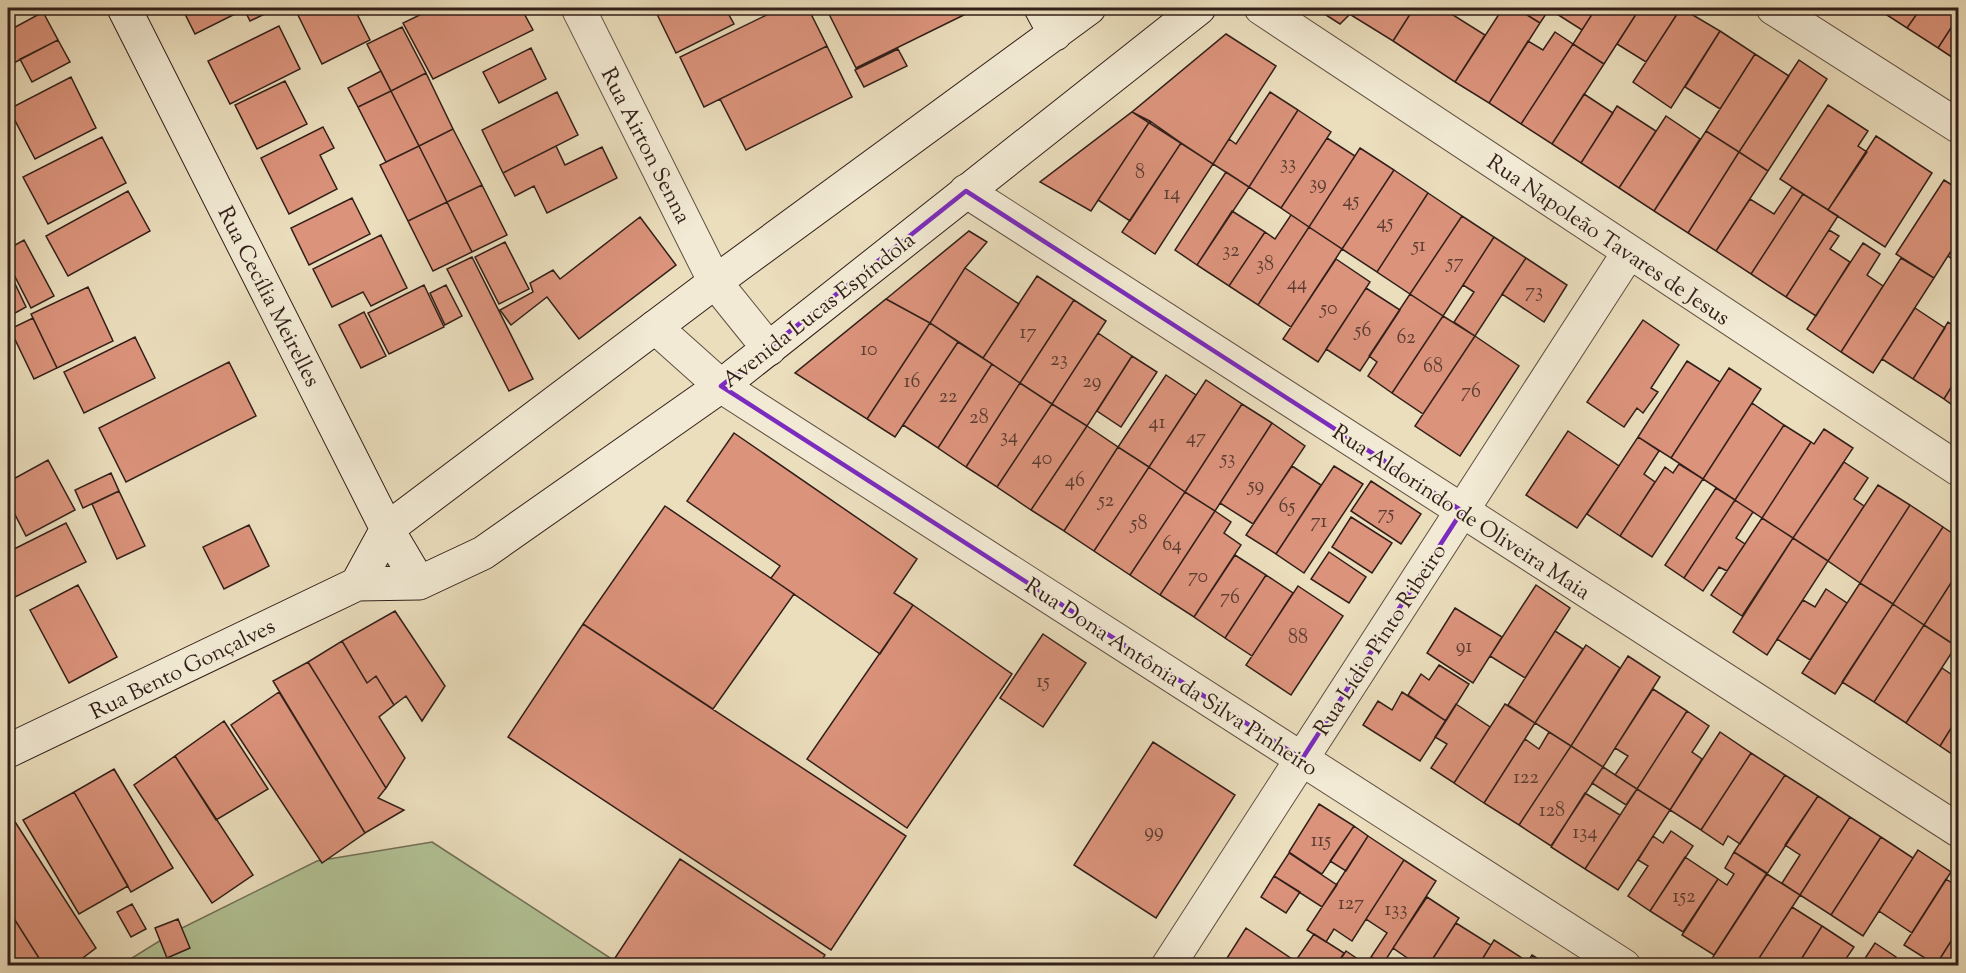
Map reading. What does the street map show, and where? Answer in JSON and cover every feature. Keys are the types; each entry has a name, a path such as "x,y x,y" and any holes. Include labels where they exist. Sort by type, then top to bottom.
{"street":[{"name":"Rua Cecília Meirelles","path":"124,8 387,529 419,583"},
{"name":"Rua Airton Senna","path":"578,8 715,282 769,349"},
{"path":"357,584 387,529 715,282 1048,21 1089,8"},
{"name":"Avenida Lucas Espíndola","path":"419,583 483,553 722,386 1199,8"},
{"name":"Rua Napoleão Tavares de Jesus","path":"1261,8 1959,470"},
{"path":"1773,8 1959,126"},
{"name":"Rua Aldorindo de Oliveira Maia","path":"966,191 1959,830"},
{"name":"Rua Lídio Pinto Ribeiro","path":"1168,966 1629,252"},
{"name":"Rua Dona Antônia da Silva Pinheiro","path":"655,327 722,386 1624,966"},
{"name":"Rua Bento Gonçalves","path":"8,751 357,584 419,583"}],"highlighted area":[{"path":"966,191 1462,511 1302,759 721,386"}],"green space":[{"path":"432,842 621,965 119,966 174,932 317,861"}],"building":[{"path":"182,8 244,8 245,9 195,34"},
{"path":"252,8 277,8 250,21 245,11"},
{"path":"354,8 370,40 322,64 295,9"},
{"path":"434,8 521,8 533,30 433,79 403,23"},
{"path":"654,8 725,8 734,24 676,53"},
{"path":"781,8 808,8 827,46 704,107 680,57"},
{"path":"826,8 978,8 856,68"},
{"path":"1315,8 1356,8 1340,24"},
{"path":"1356,8 1414,8 1393,41 1351,15"},
{"path":"1414,8 1442,8 1485,35 1455,82 1393,41"},
{"path":"1503,8 1516,8 1540,23 1489,103 1455,82"},
{"path":"1516,8 1550,8 1540,23"},
{"path":"1550,8 1596,8 1582,30"},
{"path":"1596,8 1640,8 1604,64 1573,44"},
{"path":"1640,8 1681,8 1646,62 1617,44"},
{"path":"1681,8 1720,31 1671,108 1633,82"},
{"path":"1876,8 1921,8 1907,28"},
{"path":"1921,8 1958,8 1958,17 1938,48 1907,28"},
{"path":"43,12 58,40 8,66 8,31"},
{"path":"1958,17 1958,61 1938,48"},
{"path":"279,26 300,69 230,104 208,61"},
{"path":"402,27 426,73 391,91 367,44"},
{"path":"1720,31 1755,54 1720,109 1685,87"},
{"path":"1555,32 1573,44 1521,124 1489,103 1528,41 1543,50"},
{"path":"1226,34 1276,66 1213,164 1132,112"},
{"path":"58,40 70,62 32,82 20,59"},
{"path":"1573,44 1604,64 1552,144 1521,124"},
{"path":"827,46 852,97 746,150 720,99"},
{"path":"531,48 546,79 499,103 483,72"},
{"path":"898,49 907,66 864,87 855,70"},
{"path":"1755,54 1789,76 1739,152 1706,131"},
{"path":"1799,60 1827,79 1768,171 1739,152"},
{"path":"381,71 391,91 358,107 348,88"},
{"path":"426,73 453,129 419,146 391,91"},
{"path":"71,77 96,128 35,159 9,109"},
{"path":"285,81 307,124 257,149 235,105"},
{"path":"391,91 419,146 386,162 358,107"},
{"path":"557,92 578,135 503,173 482,130"},
{"path":"1270,92 1298,110 1249,187 1213,164 1229,139 1236,144"},
{"path":"1584,94 1613,113 1581,163 1552,144"},
{"path":"1828,105 1868,131 1858,146 1867,152 1828,210 1780,179"},
{"path":"1617,106 1656,131 1619,188 1581,163"},
{"path":"1298,110 1331,132 1281,208 1249,187"},
{"path":"1132,112 1150,121 1091,211 1040,182"},
{"path":"1666,116 1700,139 1654,211 1619,188"},
{"path":"1150,121 1181,143 1130,221 1098,200"},
{"path":"323,127 334,148 320,155 337,189 289,214 261,158"},
{"path":"453,129 482,185 447,202 419,146"},
{"path":"1706,131 1739,152 1688,233 1654,211"},
{"path":"1876,136 1932,173 1885,247 1828,210"},
{"path":"102,137 126,183 48,224 23,177"},
{"path":"1327,138 1355,156 1309,227 1281,208"},
{"path":"1181,143 1213,164 1155,254 1122,232"},
{"path":"419,146 447,202 408,221 380,165"},
{"path":"556,146 565,165 602,147 617,178 547,213 534,186 515,196 503,173"},
{"path":"1360,148 1394,170 1342,249 1309,227"},
{"path":"1739,152 1768,171 1716,251 1688,233"},
{"path":"1394,170 1428,193 1377,272 1342,249"},
{"path":"1226,172 1249,187 1197,265 1175,250"},
{"path":"1944,180 1958,189 1958,240 1934,278 1896,254"},
{"path":"482,185 507,235 472,252 447,202"},
{"path":"1792,187 1803,194 1751,274 1716,251 1750,199 1774,214"},
{"path":"128,191 150,231 68,276 46,236"},
{"path":"1428,193 1462,216 1410,294 1377,272"},
{"path":"1803,194 1838,216 1786,297 1751,274"},
{"path":"352,198 370,234 309,265 291,228"},
{"path":"447,202 472,252 433,271 408,221"},
{"path":"1232,211 1265,232 1229,286 1197,265"},
{"path":"1291,215 1309,227 1258,305 1229,286 1265,232 1275,239"},
{"path":"1462,216 1494,237 1443,316 1410,294"},
{"path":"640,217 676,265 579,339 547,297 511,325 500,310 533,292 530,283 553,270 560,279"},
{"path":"1309,227 1342,249 1291,327 1258,305"},
{"path":"1829,230 1839,236 1830,249 1850,262 1816,316 1786,297"},
{"path":"969,231 987,242 965,268 930,323 886,299"},
{"path":"381,235 407,288 371,306 363,292 332,307 313,269"},
{"path":"1494,237 1526,258 1475,336 1454,322 1474,292 1463,285"},
{"path":"24,240 54,296 31,308 8,263 8,249"},
{"path":"1958,240 1958,263 1948,256"},
{"path":"505,242 529,289 499,304 475,257"},
{"path":"1863,243 1880,254 1867,275 1883,286 1841,352 1807,329"},
{"path":"472,257 533,379 509,391 447,269"},
{"path":"1526,258 1567,285 1544,322 1502,294"},
{"path":"1901,258 1934,278 1873,373 1841,352"},
{"path":"1336,259 1370,282 1318,362 1283,339"},
{"path":"965,268 1019,304 983,358 930,323"},
{"path":"8,269 26,307 8,317"},
{"path":"1037,276 1074,300 1020,383 983,358"},
{"path":"424,285 444,327 389,354 368,313"},
{"path":"446,285 462,316 445,325 430,293"},
{"path":"88,287 113,341 57,368 31,314"},
{"path":"1366,288 1400,310 1360,371 1326,349"},
{"path":"1410,294 1443,316 1392,393 1368,376 1377,362 1369,356"},
{"path":"886,299 930,323 867,419 795,373"},
{"path":"1074,300 1106,321 1052,404 1020,383"},
{"path":"1915,308 1945,328 1913,379 1882,359"},
{"path":"364,312 386,356 361,368 339,325"},
{"path":"1443,316 1475,336 1423,414 1392,393"},
{"path":"33,318 57,368 34,379 10,329"},
{"path":"1643,320 1679,345 1651,388 1658,392 1643,413 1637,408 1624,427 1587,402"},
{"path":"1948,322 1958,329 1958,376 1944,399 1913,379"},
{"path":"930,323 958,342 895,437 867,419"},
{"path":"1098,333 1132,356 1087,426 1052,404"},
{"path":"1475,336 1519,366 1460,456 1415,426"},
{"path":"135,337 155,378 84,413 64,372"},
{"path":"958,342 992,364 938,448 903,425"},
{"path":"1132,356 1157,372 1121,427 1097,411"},
{"path":"1687,361 1720,382 1671,458 1638,437"},
{"path":"229,362 256,416 126,482 99,428"},
{"path":"992,364 1020,383 966,467 938,448"},
{"path":"1729,368 1761,389 1703,479 1671,458"},
{"path":"1166,375 1196,395 1149,467 1118,447"},
{"path":"1958,376 1958,409 1944,399"},
{"path":"1206,380 1242,404 1185,492 1149,467"},
{"path":"1020,383 1052,404 997,487 966,467"},
{"path":"1752,403 1784,425 1735,500 1703,479"},
{"path":"1052,404 1087,426 1031,510 997,487"},
{"path":"1242,404 1272,423 1215,511 1185,492"},
{"path":"1272,423 1305,446 1253,524 1220,503"},
{"path":"1784,425 1811,442 1762,518 1735,500"},
{"path":"1087,426 1118,447 1064,531 1031,510"},
{"path":"1824,429 1853,448 1793,538 1762,518 1811,442 1814,444"},
{"path":"1568,431 1619,466 1577,528 1526,495"},
{"path":"734,433 917,559 894,593 913,605 880,654 771,578 780,566 687,501"},
{"path":"1638,437 1659,451 1644,474 1655,482 1620,536 1587,514"},
{"path":"1118,447 1149,467 1094,551 1064,531"},
{"path":"48,460 75,510 26,536 8,501 8,482"},
{"path":"1844,462 1868,478 1854,499 1864,506 1828,561 1793,538"},
{"path":"1679,464 1703,479 1652,557 1620,536 1665,467 1673,473"},
{"path":"1292,466 1321,485 1276,554 1246,535"},
{"path":"1334,466 1363,484 1304,573 1276,554"},
{"path":"1149,467 1185,492 1130,575 1094,551"},
{"path":"111,473 119,491 83,508 75,490"},
{"path":"1371,481 1421,514 1401,544 1351,511"},
{"path":"1878,485 1910,505 1860,583 1828,561"},
{"path":"1716,488 1735,500 1684,578 1665,565"},
{"path":"119,491 145,546 117,559 92,504"},
{"path":"1185,492 1215,511 1160,595 1130,575"},
{"path":"1735,500 1753,512 1736,538 1745,544 1727,571 1719,567 1703,591 1684,578"},
{"path":"1910,505 1943,527 1893,604 1860,583"},
{"path":"665,506 794,594 713,709 583,624"},
{"path":"1215,511 1231,522 1224,533 1241,545 1194,617 1160,595"},
{"path":"1351,517 1392,543 1372,573 1332,547"},
{"path":"1762,518 1793,538 1742,616 1711,595"},
{"path":"66,523 86,562 11,599 8,591 8,552"},
{"path":"249,525 269,566 224,589 203,547"},
{"path":"1943,527 1958,537 1958,572 1924,625 1893,604"},
{"path":"1793,538 1828,561 1767,655 1733,632"},
{"path":"1329,552 1366,577 1349,603 1311,579"},
{"path":"1235,555 1266,575 1225,638 1194,617"},
{"path":"1958,572 1958,642 1956,646 1924,625"},
{"path":"1266,575 1293,593 1252,656 1225,638"},
{"path":"1860,583 1893,604 1835,694 1802,673"},
{"path":"78,585 117,657 69,683 30,610"},
{"path":"1536,585 1570,608 1525,678 1490,656"},
{"path":"1298,586 1343,616 1291,695 1246,665"},
{"path":"1826,589 1847,603 1810,660 1777,639 1803,600 1815,607"},
{"path":"1893,604 1924,625 1874,702 1842,682"},
{"path":"913,605 1012,674 907,828 807,759"},
{"path":"1455,608 1502,637 1473,683 1427,653"},
{"path":"395,611 445,686 422,721 406,696 394,705 376,676 367,683 342,641"},
{"path":"583,624 906,836 831,950 508,737"},
{"path":"1924,625 1956,646 1906,723 1874,702"},
{"path":"1555,631 1583,649 1535,723 1508,705"},
{"path":"1043,634 1086,663 1043,727 1000,698"},
{"path":"342,641 367,683 376,676 394,705 379,717 405,758 386,788 308,662"},
{"path":"1586,645 1620,668 1571,746 1535,723"},
{"path":"1628,656 1660,677 1603,767 1571,746"},
{"path":"308,662 386,788 378,798 404,810 365,833 273,681"},
{"path":"1439,665 1469,684 1446,721 1408,695 1421,674 1429,680"},
{"path":"1942,668 1958,679 1958,717 1940,746 1906,723"},
{"path":"1653,689 1687,711 1637,789 1615,775 1628,756 1615,748"},
{"path":"279,692 365,833 322,863 231,725"},
{"path":"1402,692 1446,721 1420,761 1363,725 1378,701 1392,710"},
{"path":"1456,704 1490,727 1454,783 1431,768 1447,744 1435,737"},
{"path":"1505,704 1535,723 1484,803 1454,783"},
{"path":"1687,711 1709,726 1692,752 1702,759 1670,810 1637,789"},
{"path":"1958,717 1958,758 1940,746"},
{"path":"224,721 268,789 216,820 175,756"},
{"path":"1549,732 1571,746 1519,825 1484,803 1525,739 1539,749"},
{"path":"1720,732 1751,753 1701,830 1670,810"},
{"path":"1153,742 1235,795 1156,918 1074,865"},
{"path":"1571,746 1603,767 1551,846 1519,825"},
{"path":"1751,753 1785,775 1740,844 1728,836 1723,845 1701,830"},
{"path":"175,756 253,875 212,903 134,785"},
{"path":"1603,767 1637,789 1626,805 1592,783"},
{"path":"114,769 173,868 131,892 74,792"},
{"path":"1785,775 1818,796 1767,874 1734,852"},
{"path":"1637,789 1670,810 1618,890 1585,869"},
{"path":"74,792 128,886 79,914 23,820"},
{"path":"1585,793 1620,815 1585,869 1551,847"},
{"path":"1818,796 1850,817 1800,895 1782,883 1800,855 1785,845"},
{"path":"1319,804 1354,826 1322,874 1289,852"},
{"path":"10,814 96,948 72,966 44,966 8,909 8,815"},
{"path":"1850,817 1881,837 1831,915 1800,895"},
{"path":"1354,826 1368,836 1346,871 1330,861"},
{"path":"1671,831 1693,846 1650,911 1628,896 1648,866 1638,860 1653,836 1663,843"},
{"path":"1368,836 1404,860 1352,941 1334,929 1326,942 1307,930"},
{"path":"1881,837 1913,858 1863,936 1831,915"},
{"path":"1918,850 1951,872 1912,933 1879,911"},
{"path":"1734,852 1767,873 1714,955 1682,935 1718,879 1727,885 1734,874 1725,868"},
{"path":"1289,853 1337,885 1322,907 1274,876"},
{"path":"1685,857 1718,879 1683,932 1650,911"},
{"path":"680,859 825,955 818,966 620,966 613,961"},
{"path":"1404,860 1436,881 1383,964 1371,957 1387,933 1366,919"},
{"path":"1767,874 1800,895 1754,966 1713,966 1709,963"},
{"path":"1274,876 1300,892 1286,913 1261,897"},
{"path":"1946,879 1958,887 1958,930 1936,965 1904,945"},
{"path":"1427,897 1459,918 1428,966 1419,966 1393,948"},
{"path":"132,904 146,929 131,937 117,912"},
{"path":"1792,907 1822,926 1797,966 1754,966"},
{"path":"8,909 44,966 8,966"},
{"path":"178,919 190,948 167,958 155,928"},
{"path":"1456,923 1491,945 1478,966 1428,966"},
{"path":"1822,926 1854,947 1841,966 1797,966"},
{"path":"1246,928 1295,961 1292,966 1222,966"},
{"path":"1958,930 1958,966 1936,966 1936,965"},
{"path":"1314,934 1344,953 1336,966 1292,966"},
{"path":"1494,940 1528,962 1525,966 1478,966"},
{"path":"1875,943 1896,957 1891,966 1860,966"},
{"path":"1346,951 1368,966 1336,966"},
{"path":"1532,955 1549,966 1525,966"}]}
